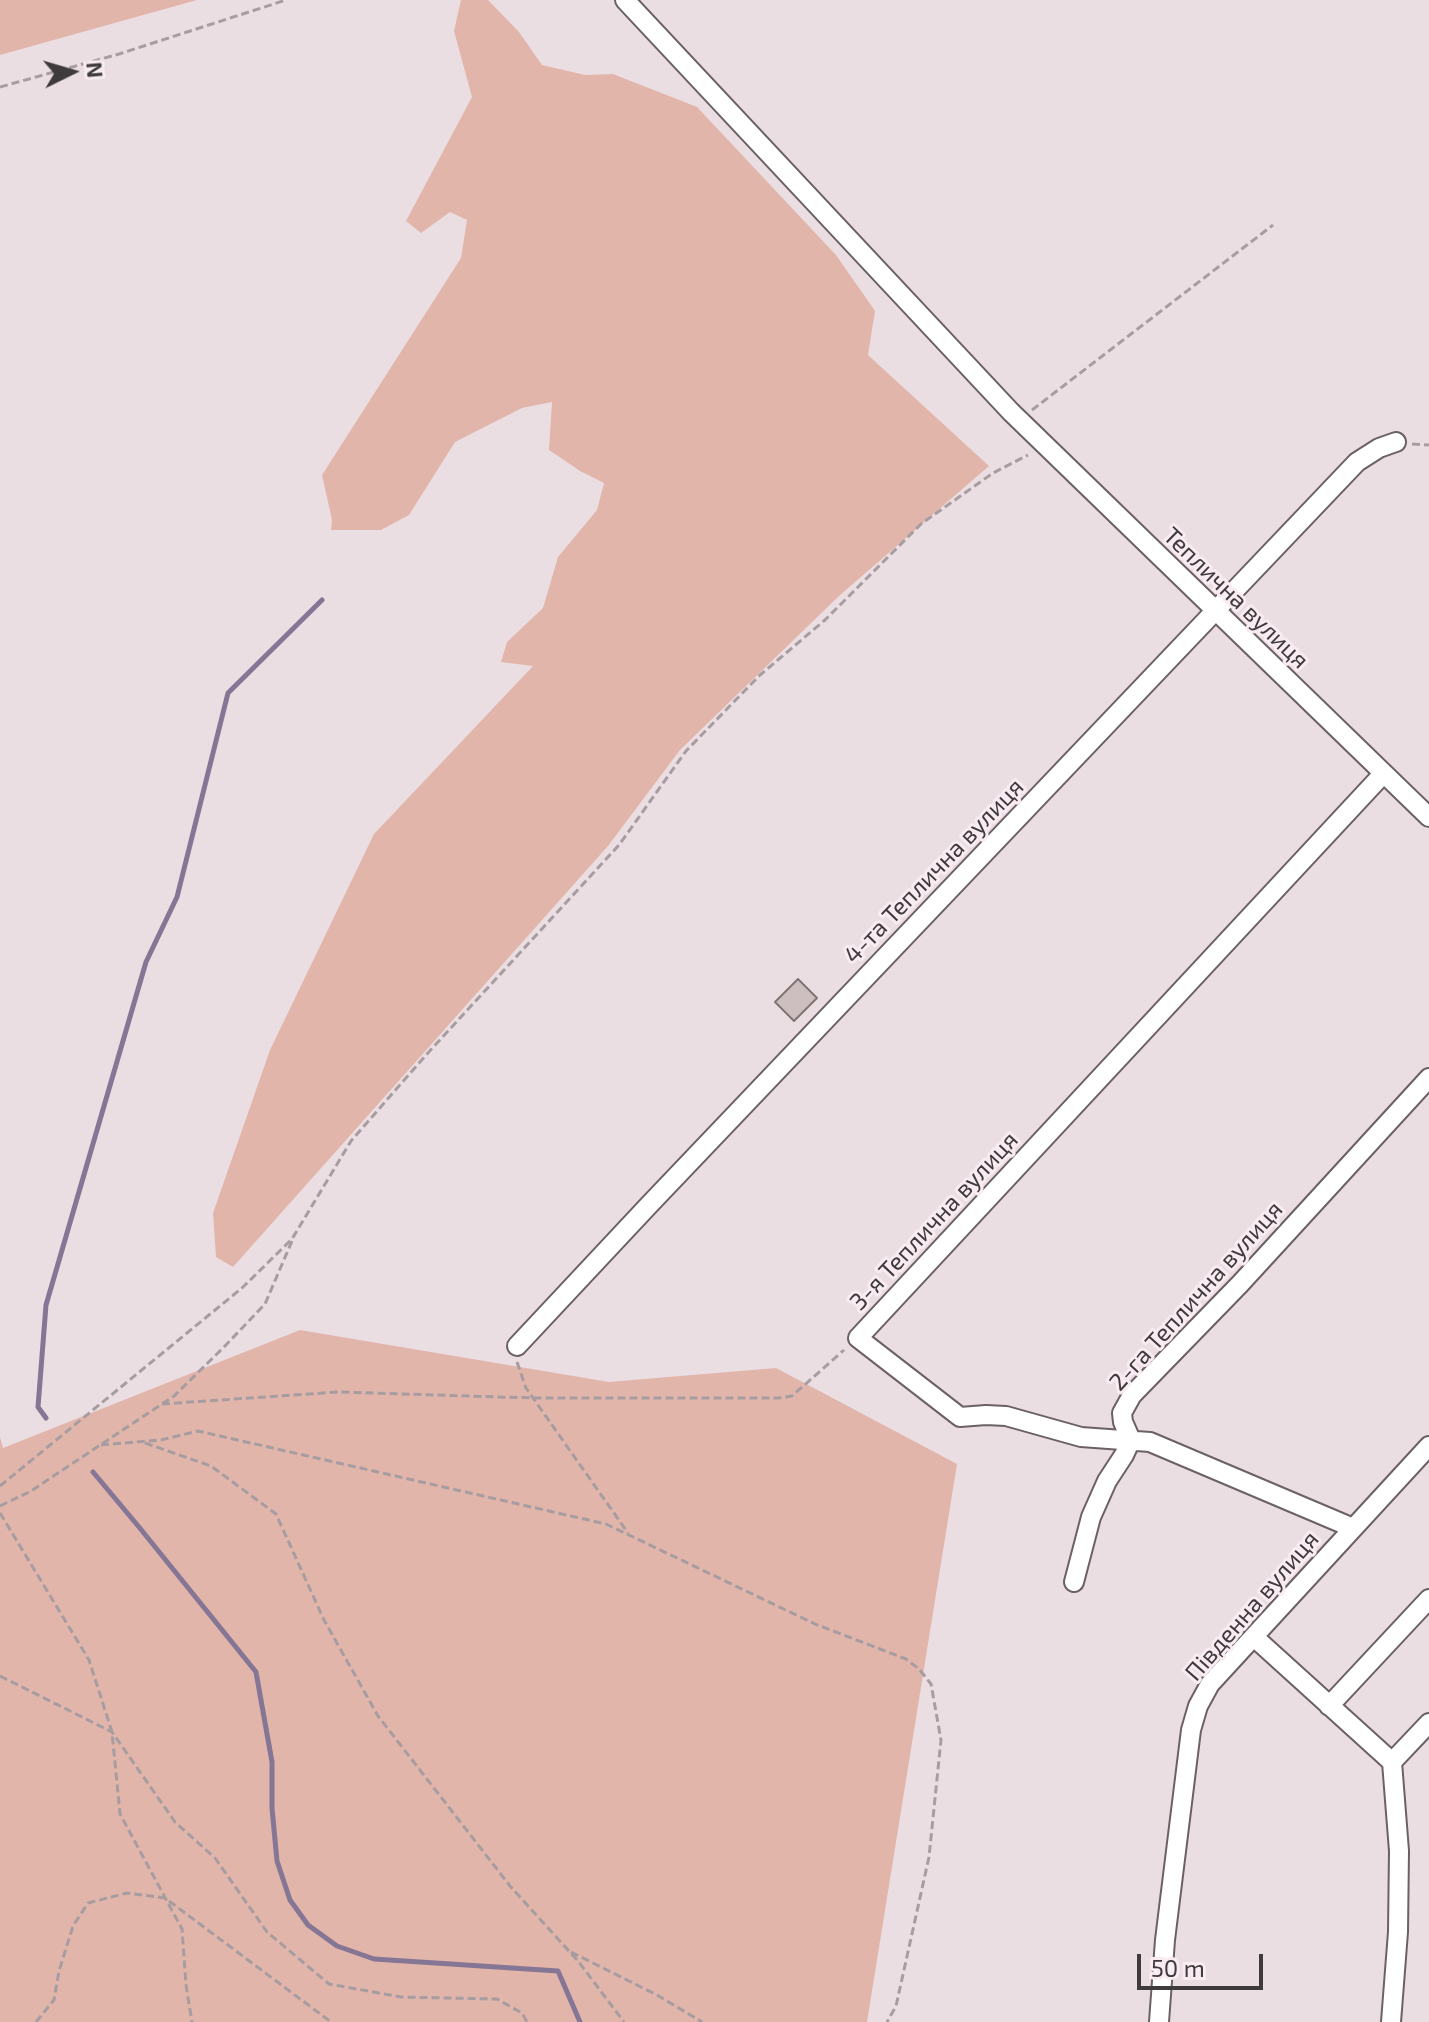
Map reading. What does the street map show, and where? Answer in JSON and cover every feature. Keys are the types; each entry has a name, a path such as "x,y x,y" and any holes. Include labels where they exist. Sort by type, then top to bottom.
{"street":[{"name":"Теплична вулиця","path":"625,0 1015,416 1429,817"},
{"name":"4-та Теплична вулиця","path":"517,1346 1357,462 1379,448 1396,442"},
{"name":"3-я Теплична вулиця","path":"1353,1528 1150,1442 1081,1437 1006,1416 960,1417 858,1338 1383,774"},
{"name":"2-га Теплична вулиця","path":"1131,1440 1122,1413 1132,1395 1240,1284 1429,1078"},
{"path":"1074,1582 1091,1517 1131,1440"},
{"name":"Південна вулиця","path":"1159,2022 1165,1940 1191,1730 1198,1706 1210,1684 1429,1446"},
{"path":"1329,1706 1429,1599"},
{"path":"1254,1637 1392,1762 1399,1851 1398,1932 1391,2022"},
{"path":"1392,1762 1429,1723"}],"path":[{"path":"0,87 119,54 286,0"},
{"path":"1015,416 1273,225"},
{"path":"0,1506 31,1491 174,1396 224,1347 265,1304 292,1239 351,1141 436,1043 619,845 686,751 760,675 825,620 921,524 993,473 1045,445"},
{"path":"0,1486 242,1288 292,1239"},
{"path":"162,1404 338,1392 534,1398 779,1398 792,1396 858,1338"},
{"path":"517,1346 517,1365 526,1388 630,1535"},
{"path":"101,1445 161,1440 198,1431 606,1524 815,1624 906,1659 931,1684 941,1740 929,1857 896,2006 887,2022"},
{"path":"141,1442 211,1466 276,1514 324,1620 378,1716 510,1886 569,1951 624,2022"},
{"path":"0,1513 89,1660 112,1732 120,1814 182,1929 192,2022"},
{"path":"0,1676 112,1732 175,1822 215,1858 267,1932 329,1984 401,1997 497,1999 522,2013 527,2022"},
{"path":"36,2022 54,2000 73,1926 88,1903 127,1893 165,1898 331,2022"},
{"path":"569,1951 657,1995 702,2022"}],"shaded area":[{"path":"0,0 197,0 0,55"},
{"path":"461,0 488,0 519,32 542,65 585,75 613,74 697,107 836,255 875,311 868,355 989,466 839,596 680,750 608,846 233,1267 216,1257 213,1213 270,1050 374,834 533,666 501,662 507,642 543,608 558,557 597,510 604,483 549,450 552,402 522,408 455,442 409,515 381,530 331,530 332,520 322,475 461,258 467,220 450,212 421,233 406,221 472,97 454,31"},
{"path":"300,1330 609,1382 776,1368 957,1464 867,2022 0,2022 0,1437 3,1448"}],"building":[{"path":"798,979 817,998 794,1021 775,1002"}],"waterway":[{"path":"46,1418 38,1407 46,1305 146,962 177,897 228,693 322,600"},
{"path":"93,1472 256,1672 272,1762 277,1861 290,1900 308,1925 337,1946 374,1959 558,1971 580,2022"}]}
